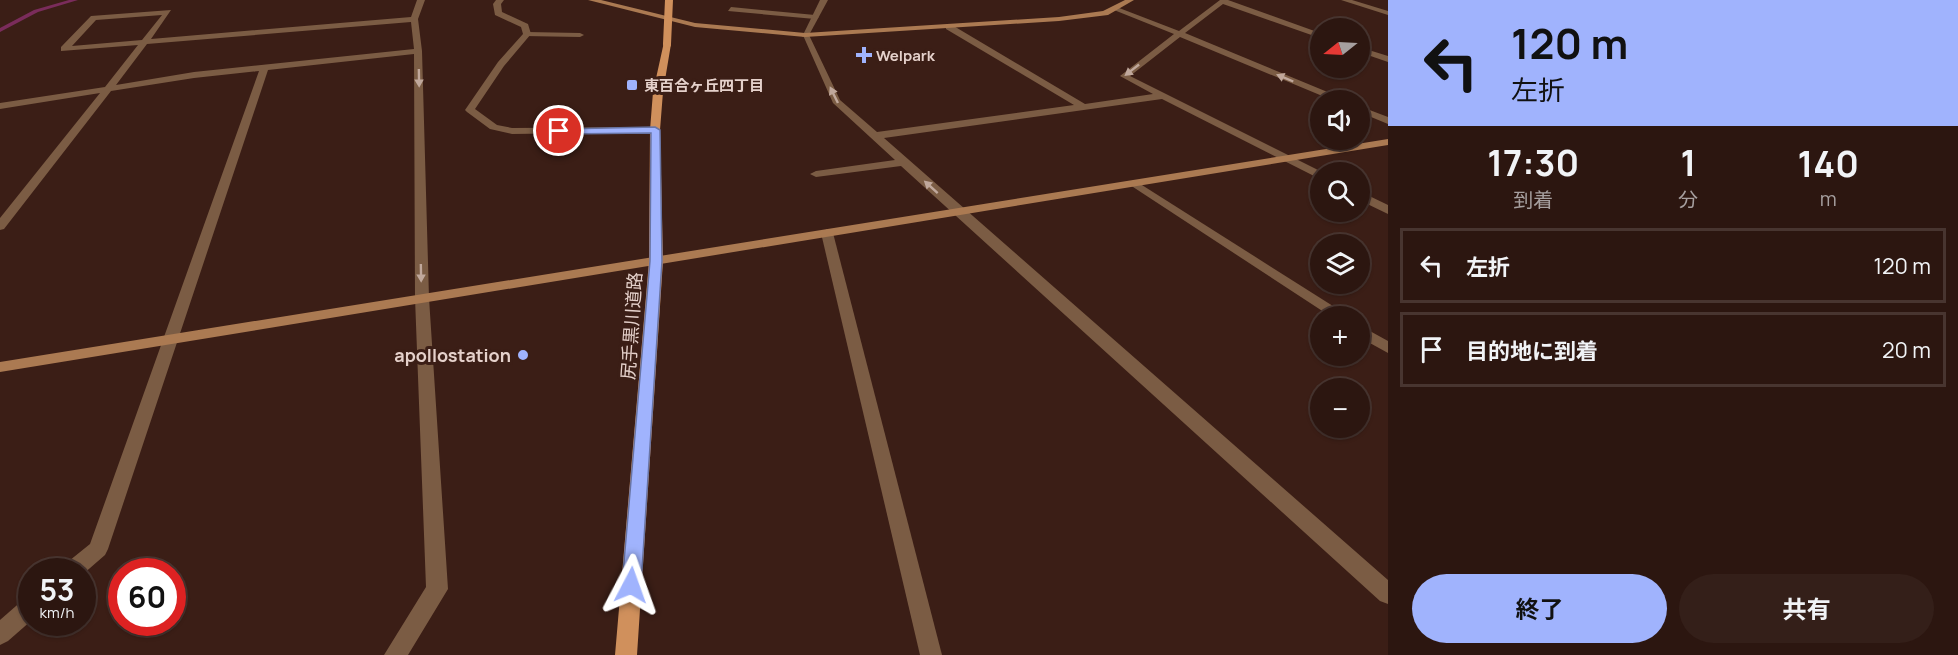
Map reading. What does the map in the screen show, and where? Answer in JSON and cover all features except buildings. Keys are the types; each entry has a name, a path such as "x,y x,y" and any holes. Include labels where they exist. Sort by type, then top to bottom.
{"main road":[{"name":"尻手黒川道路","path":"626,655 656,261 655,130 658,92 667,44 669,0"}],"street":[{"path":"395,655 437,589 422,298 418,51 414,19 421,0"},
{"path":"501,0 497,4 498,12 525,26 527,34"},
{"path":"592,0 696,25 806,35 1059,20 1117,8 1130,0"},
{"path":"806,35 824,0"},
{"path":"1345,0 1386,12"},
{"path":"1310,32 1224,1 1124,76 1310,171"},
{"path":"1117,8 1315,90"},
{"path":"731,9 815,17"},
{"path":"0,226 146,42 168,12 94,18 64,49 146,42 414,19"},
{"path":"948,27 1084,107"},
{"path":"580,34 527,34 501,64 470,110 494,127 512,131 655,130"},
{"path":"806,35 836,101 1388,594"},
{"path":"0,106 264,68 418,51"},
{"path":"1370,53 1388,59"},
{"path":"87,558 98,549 264,68"},
{"path":"874,136 1162,96"},
{"path":"1370,114 1388,121"},
{"path":"0,367 1388,142"},
{"path":"816,174 903,162"},
{"path":"1134,183 1324,306"},
{"path":"1370,201 1388,210"},
{"path":"827,233 931,655"},
{"path":"1370,337 1388,348"},
{"path":"0,634 18,618"}],"waterway":[{"path":"0,30 36,11 75,0"}],"place":[{"name":"Welpark","path":"864,55"},
{"name":"東百合ヶ丘四丁目","path":"632,85"},
{"name":"apollostation","path":"523,355"}],"route":[{"path":"559,131 655,130 656,261 631,585"}]}
